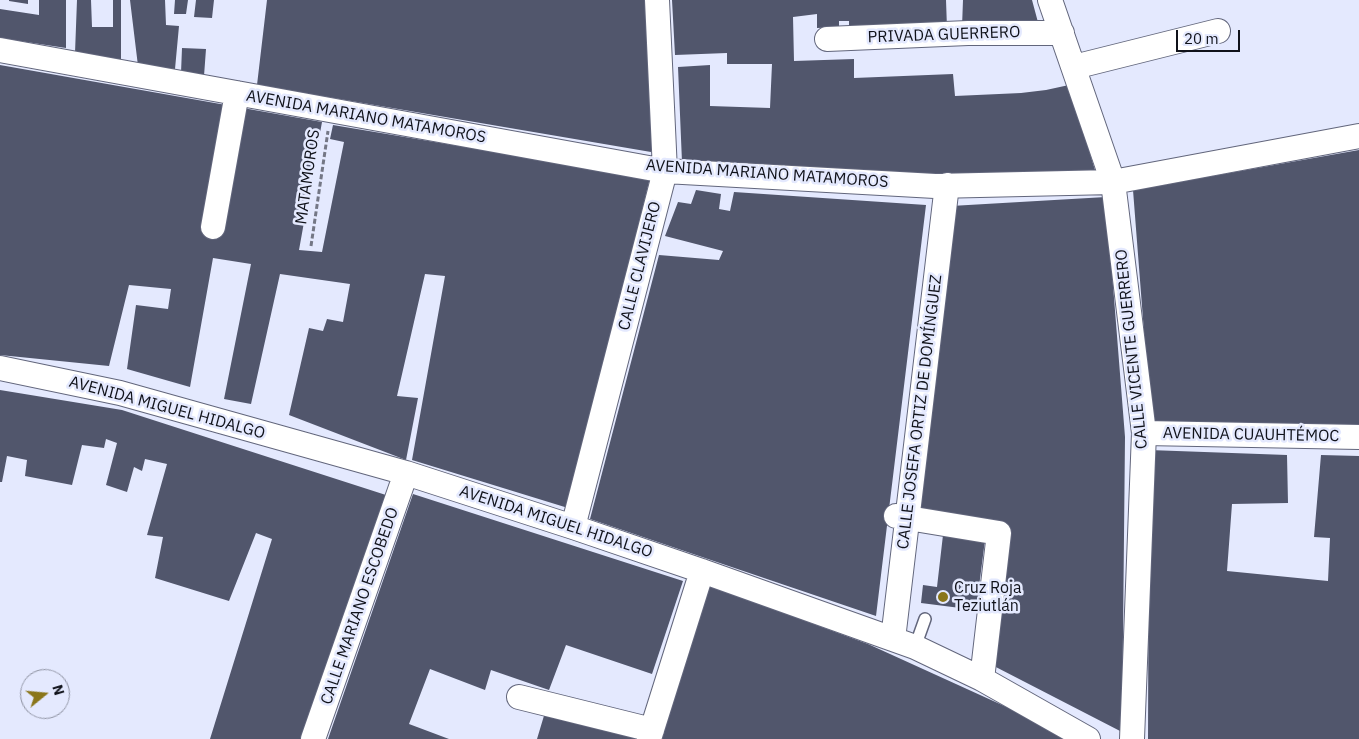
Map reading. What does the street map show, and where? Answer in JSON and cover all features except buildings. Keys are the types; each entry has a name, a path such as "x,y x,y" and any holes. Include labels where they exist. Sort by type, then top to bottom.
{"street":[{"name":"CALLE CLAVIJERO","path":"573,527 665,170 657,0"},
{"name":"CALLE VICENTE GUERRERO","path":"1050,0 1113,182 1144,433 1132,739"},
{"path":"1074,67 1218,31"},
{"name":"PRIVADA GUERRERO","path":"827,39 968,32 1062,33"},
{"name":"AVENIDA MARIANO MATAMOROS","path":"0,50 665,170 941,185 1113,182 1359,136"},
{"path":"213,227 237,93"},
{"name":"CALLE JOSEFA ORTIZ DE DOMÍNGUEZ","path":"887,637 941,185"},
{"name":"AVENIDA MIGUEL HIDALGO","path":"0,368 120,394 406,473 573,527 915,647 979,678 1083,737"},
{"name":"AVENIDA CUAUHTÉMOC","path":"1144,433 1359,437"},
{"name":"CALLE MARIANO ESCOBEDO","path":"313,739 406,473"},
{"path":"901,521 996,535 979,678"},
{"path":"519,697 650,734 702,571"}],"lane":[{"path":"915,647 925,619"}],"path":[{"name":"MATAMOROS","path":"311,246 330,110"}],"place":[{"name":"Cruz Roja Teziutlán","path":"943,597"}]}
